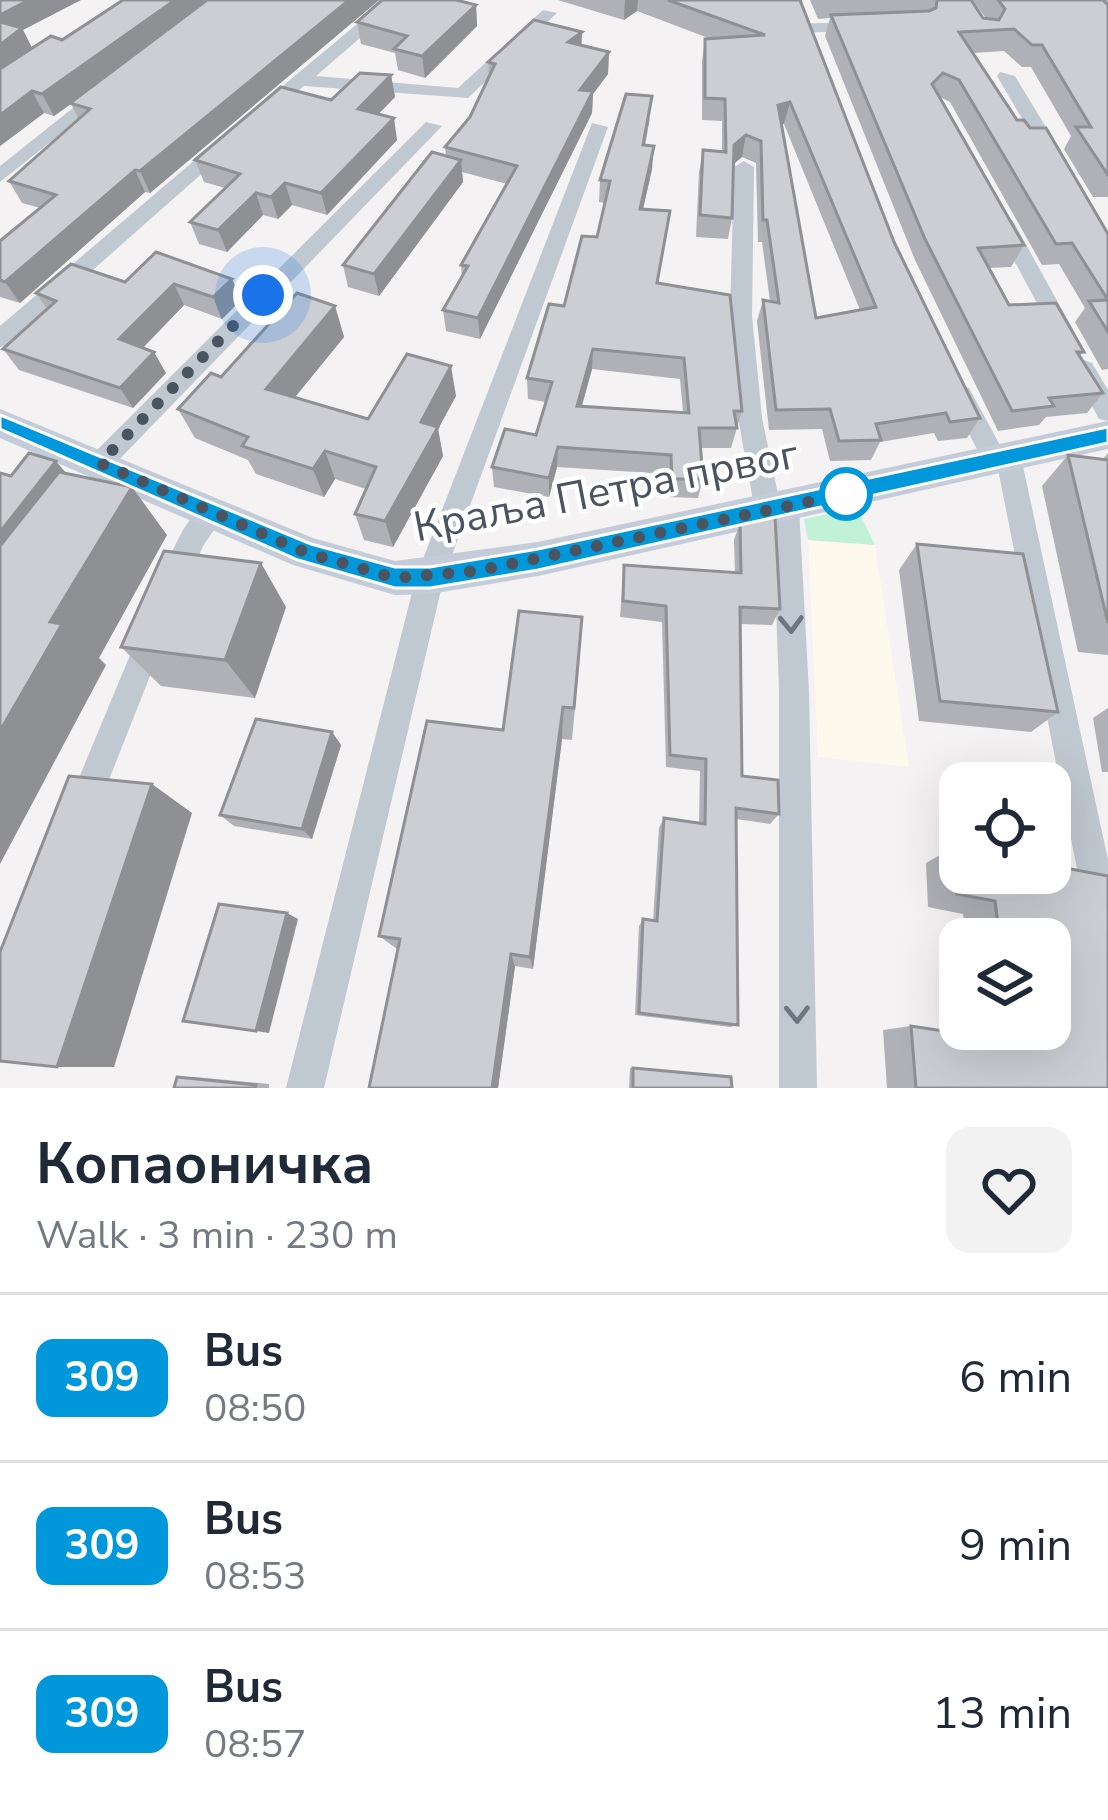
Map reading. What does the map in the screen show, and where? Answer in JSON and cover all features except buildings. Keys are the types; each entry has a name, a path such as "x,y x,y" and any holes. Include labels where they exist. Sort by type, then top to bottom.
{"street":[{"path":"0,339 396,0"},
{"path":"300,80 462,94 549,13"},
{"path":"803,18 815,50"},
{"path":"1006,76 1063,172"},
{"path":"0,176 119,80"},
{"path":"104,476 434,126"},
{"path":"305,1088 430,577 599,127"},
{"path":"744,166 741,316 750,418 777,509 794,692 798,1088"},
{"path":"994,206 1108,412"},
{"path":"950,370 1001,458 1108,940"},
{"name":"Краља Петра првог","path":"2,427 104,476 213,512 352,568 395,578 430,577 777,509 1108,435"},
{"path":"70,838 192,540 213,512"}],"lane":[{"path":"803,18 852,26"}],"shaded area":[{"path":"808,540 875,545 909,767 818,757"}],"green space":[{"path":"857,508 875,545 808,540 804,519"}],"bus line":[{"name":"309","path":"0,423 307,553 395,578 538,560 1108,435"}],"route":[{"path":"263,295 100,463 307,553 395,578 538,560 846,494"}]}
